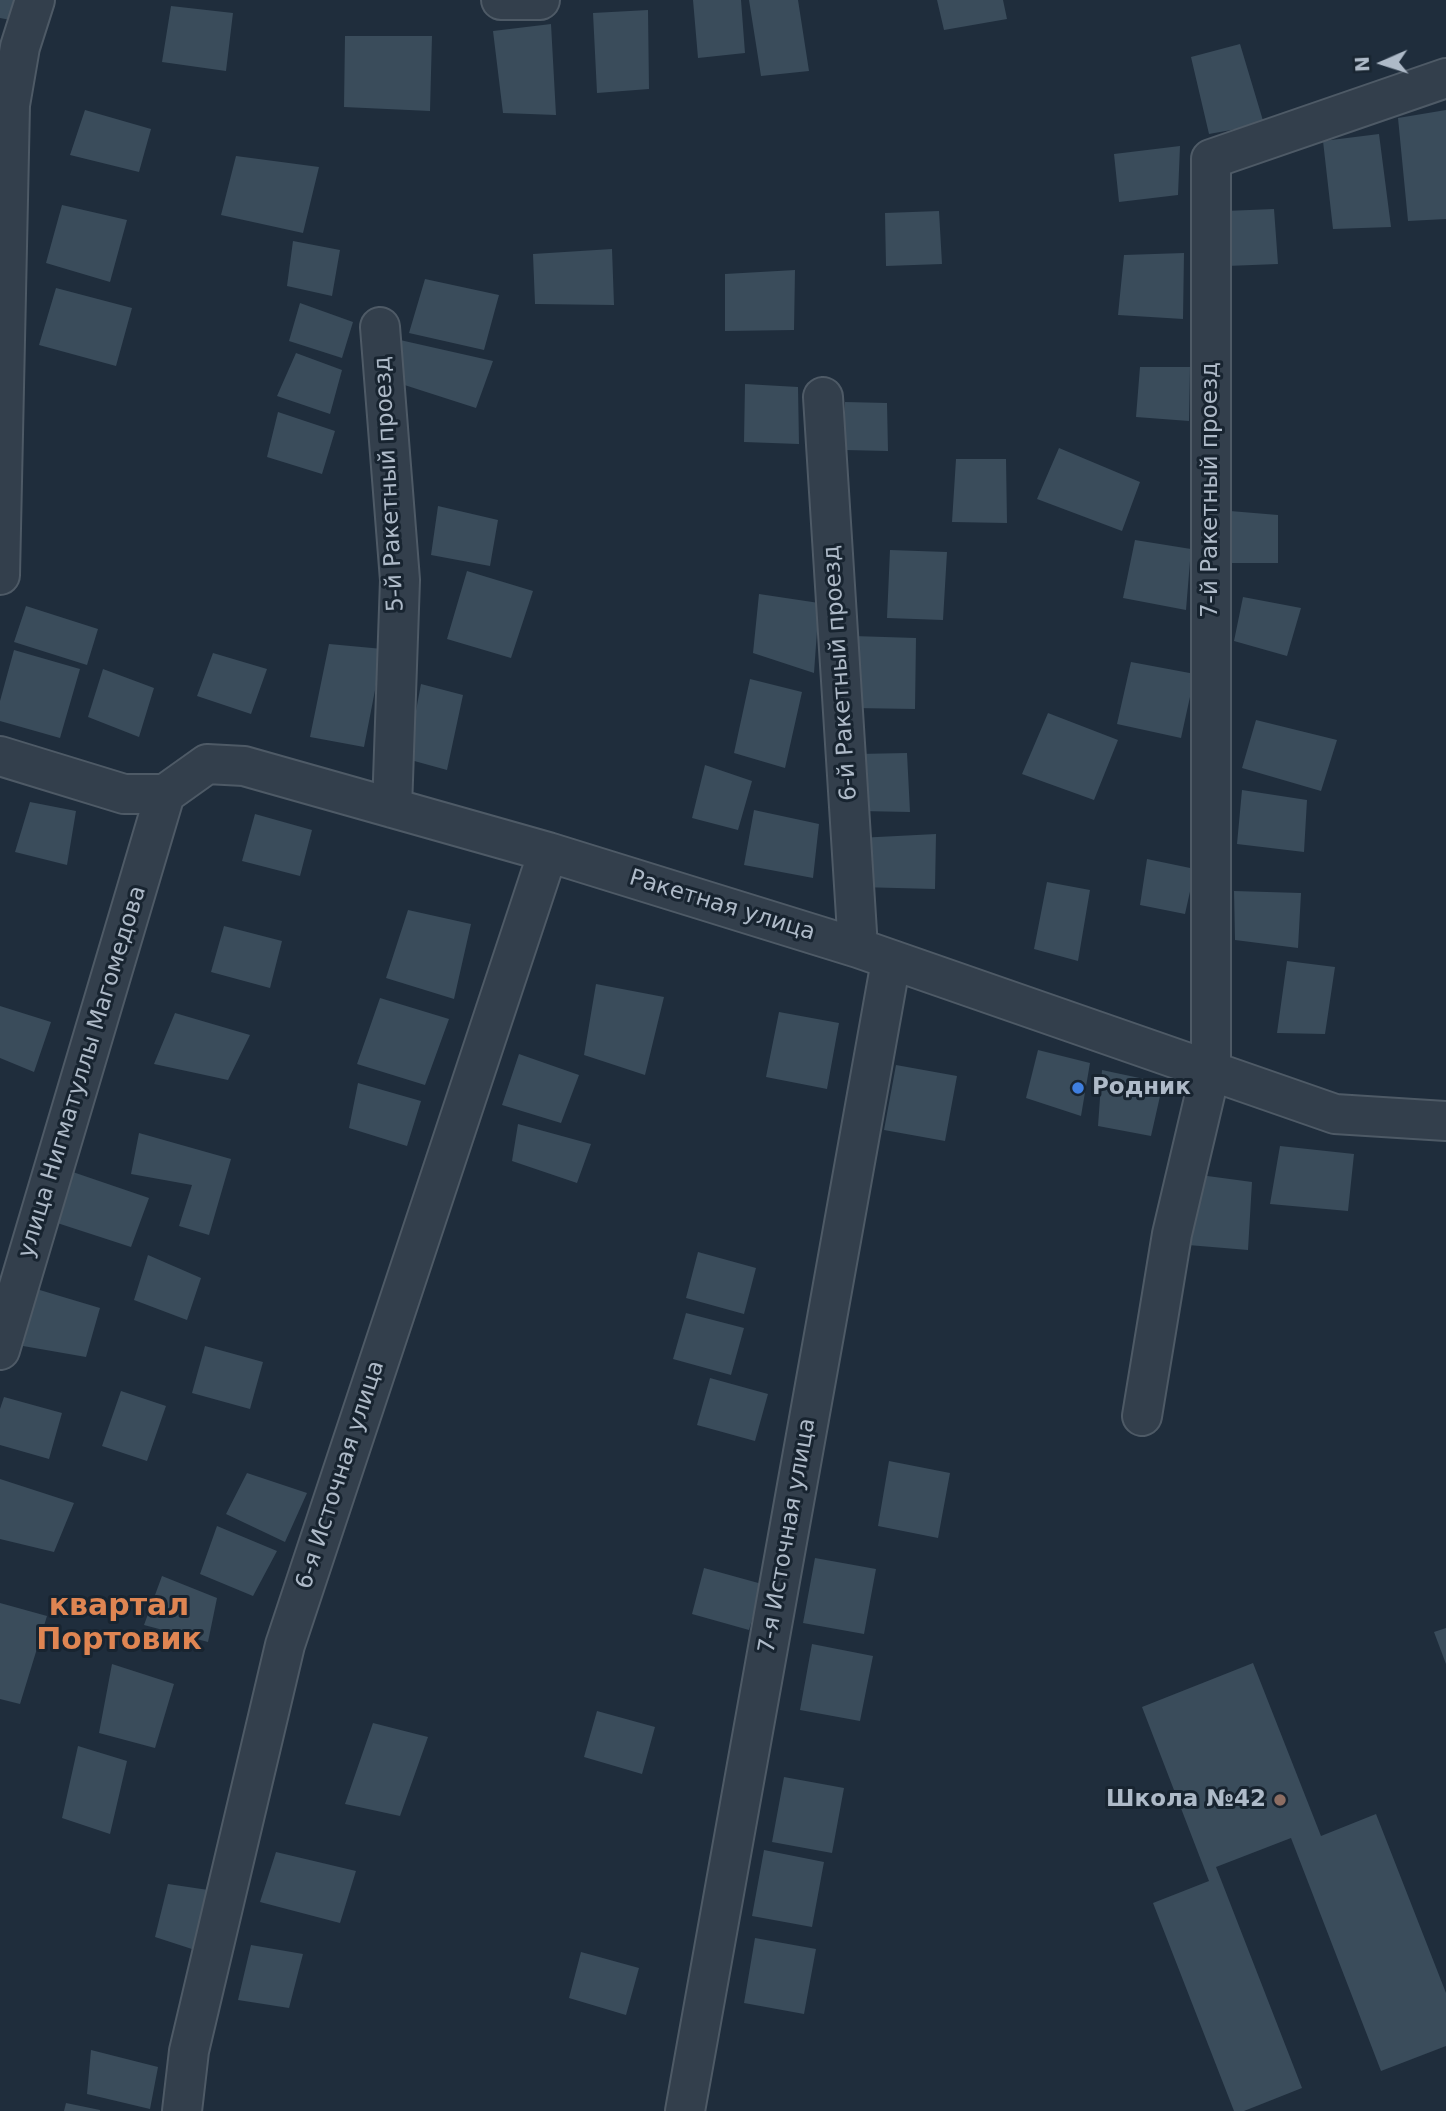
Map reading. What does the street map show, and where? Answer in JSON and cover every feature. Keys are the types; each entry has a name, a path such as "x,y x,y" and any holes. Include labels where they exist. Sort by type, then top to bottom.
{"street":[{"path":"0,575 10,105 20,47 35,0"},
{"path":"501,0 540,0"},
{"name":"7-й Ракетный проезд","path":"1211,1069 1211,159 1446,78"},
{"name":"5-й Ракетный проезд","path":"380,327 400,580 392,808"},
{"name":"6-й Ракетный проезд","path":"823,397 874,955"},
{"path":"0,756 124,794 165,794"},
{"name":"Ракетная улица","path":"165,794 207,764 244,766 548,852 874,955 1211,1069 1335,1114 1446,1121"},
{"name":"улица Нигматуллы Магомедова","path":"0,1350 165,794"},
{"name":"6-я Источная улица","path":"182,2111 190,2050 285,1644 548,852"},
{"name":"7-я Источная улица","path":"685,2111 874,955"},
{"path":"1142,1416 1172,1234 1211,1069"}],"building":[{"path":"0,0 26,0 21,22 0,18"},
{"path":"693,0 741,0 745,53 698,58"},
{"path":"749,0 798,0 809,71 761,76"},
{"path":"937,0 1003,0 1007,19 944,30"},
{"path":"171,6 233,13 226,71 162,62"},
{"path":"648,10 649,89 597,93 593,13"},
{"path":"551,24 556,115 503,113 493,31"},
{"path":"345,36 432,36 430,111 344,107"},
{"path":"1240,44 1264,124 1209,134 1191,57"},
{"path":"85,110 151,129 139,172 70,155"},
{"path":"1446,110 1446,219 1408,221 1398,118"},
{"path":"1379,134 1391,227 1333,229 1323,141"},
{"path":"1180,146 1178,195 1119,202 1114,154"},
{"path":"236,156 319,167 303,233 221,215"},
{"path":"62,205 127,220 110,282 46,263"},
{"path":"1274,209 1278,264 1227,266 1225,211"},
{"path":"939,211 942,264 886,266 885,213"},
{"path":"293,241 340,250 332,296 287,286"},
{"path":"612,249 614,305 535,304 533,254"},
{"path":"1184,253 1183,319 1118,315 1124,255"},
{"path":"795,270 794,330 725,331 725,274"},
{"path":"425,279 499,295 484,350 409,333"},
{"path":"56,288 132,308 116,366 39,345"},
{"path":"300,303 353,322 342,358 289,341"},
{"path":"400,340 493,361 476,408 392,381"},
{"path":"296,353 342,370 330,414 277,396"},
{"path":"1140,367 1190,367 1189,421 1136,417"},
{"path":"745,384 798,387 799,444 744,442"},
{"path":"845,402 887,403 888,451 845,450"},
{"path":"278,412 335,431 322,474 267,457"},
{"path":"1059,448 1140,482 1122,531 1037,499"},
{"path":"956,459 1006,459 1007,523 952,522"},
{"path":"438,506 498,520 490,566 431,555"},
{"path":"1230,511 1278,515 1278,563 1228,563"},
{"path":"1135,540 1191,549 1186,610 1123,598"},
{"path":"890,550 947,552 943,620 887,618"},
{"path":"467,571 533,591 511,658 447,639"},
{"path":"759,594 819,603 814,673 753,653"},
{"path":"1243,597 1301,608 1287,656 1234,641"},
{"path":"26,606 98,629 87,665 14,642"},
{"path":"853,636 916,638 915,709 855,708"},
{"path":"329,644 383,649 364,747 310,737"},
{"path":"14,650 80,669 60,738 0,721 0,701"},
{"path":"213,653 267,669 251,714 197,696"},
{"path":"1131,662 1195,674 1181,738 1117,724"},
{"path":"103,669 154,688 139,737 88,717"},
{"path":"750,679 802,692 785,768 734,753"},
{"path":"421,684 463,695 447,770 407,759"},
{"path":"1048,713 1118,740 1094,800 1022,774"},
{"path":"1256,720 1337,740 1321,791 1242,768"},
{"path":"907,753 910,812 861,811 858,754"},
{"path":"705,765 752,781 738,830 692,818"},
{"path":"1242,790 1307,800 1304,852 1237,844"},
{"path":"30,802 76,811 67,865 15,852"},
{"path":"754,810 819,824 813,878 744,865"},
{"path":"255,814 312,830 300,876 242,861"},
{"path":"936,834 935,889 858,887 858,838"},
{"path":"1147,859 1195,869 1185,914 1140,905"},
{"path":"1047,882 1090,890 1078,961 1034,949"},
{"path":"1234,891 1301,893 1298,948 1235,940"},
{"path":"408,910 471,924 454,999 386,978"},
{"path":"224,926 282,941 270,988 211,972"},
{"path":"1287,961 1335,967 1325,1034 1277,1033"},
{"path":"596,984 664,997 645,1075 584,1055"},
{"path":"380,998 449,1019 425,1085 357,1064"},
{"path":"0,1006 51,1022 34,1072 0,1058"},
{"path":"779,1012 839,1023 827,1089 766,1077"},
{"path":"175,1013 250,1035 228,1080 154,1064"},
{"path":"1038,1050 1090,1063 1081,1116 1026,1098"},
{"path":"519,1054 579,1075 561,1123 502,1105"},
{"path":"896,1065 957,1076 945,1141 884,1130"},
{"path":"1102,1070 1163,1083 1151,1136 1098,1126"},
{"path":"358,1083 421,1101 407,1146 349,1128"},
{"path":"518,1124 591,1144 577,1183 512,1161"},
{"path":"139,1133 231,1159 209,1235 179,1226 192,1185 131,1174"},
{"path":"1280,1146 1354,1154 1348,1211 1270,1204"},
{"path":"61,1168 149,1198 131,1247 48,1220"},
{"path":"1200,1175 1252,1182 1248,1250 1188,1245"},
{"path":"698,1252 756,1268 744,1314 686,1298"},
{"path":"148,1255 201,1278 187,1320 134,1300"},
{"path":"33,1288 100,1308 86,1357 23,1346"},
{"path":"686,1313 744,1328 731,1375 673,1359"},
{"path":"205,1346 263,1362 250,1409 192,1393"},
{"path":"710,1378 768,1394 755,1441 697,1425"},
{"path":"121,1391 166,1406 147,1461 102,1446"},
{"path":"4,1397 62,1413 49,1459 0,1445 0,1409"},
{"path":"889,1461 950,1473 938,1538 878,1526"},
{"path":"247,1473 307,1493 285,1542 226,1514"},
{"path":"0,1479 74,1503 54,1552 0,1539"},
{"path":"217,1526 277,1551 253,1596 200,1574"},
{"path":"815,1558 876,1569 864,1634 803,1623"},
{"path":"704,1568 762,1584 749,1630 692,1614"},
{"path":"162,1576 217,1598 208,1642 144,1625"},
{"path":"0,1603 47,1616 20,1704 0,1699"},
{"path":"1446,1628 1446,1664 1434,1632"},
{"path":"812,1644 873,1656 860,1721 800,1710"},
{"path":"1253,1663 1321,1836 1376,1814 1446,1993 1446,2046 1381,2071 1291,1838 1216,1867 1302,2088 1244,2111 1234,2111 1153,1903 1209,1881 1142,1707"},
{"path":"112,1664 174,1684 155,1748 99,1733"},
{"path":"597,1711 655,1727 642,1774 584,1757"},
{"path":"373,1723 428,1737 400,1816 345,1804"},
{"path":"78,1746 127,1761 110,1834 62,1818"},
{"path":"784,1777 844,1788 832,1853 772,1842"},
{"path":"764,1850 824,1862 812,1927 752,1916"},
{"path":"276,1852 356,1871 340,1923 260,1902"},
{"path":"168,1884 215,1891 195,1950 155,1937"},
{"path":"755,1938 816,1949 804,2014 744,2003"},
{"path":"251,1945 303,1954 289,2008 238,2000"},
{"path":"581,1952 639,1968 626,2015 569,1998"},
{"path":"91,2050 158,2067 150,2109 87,2094"},
{"path":"66,2103 100,2110 100,2111 64,2111"}],"place":[{"name":"Родник","path":"1078,1088"},
{"name":"Школа №42","path":"1280,1800"}],"district":[{"name":"квартал Портовик","path":"119,1624"}]}
